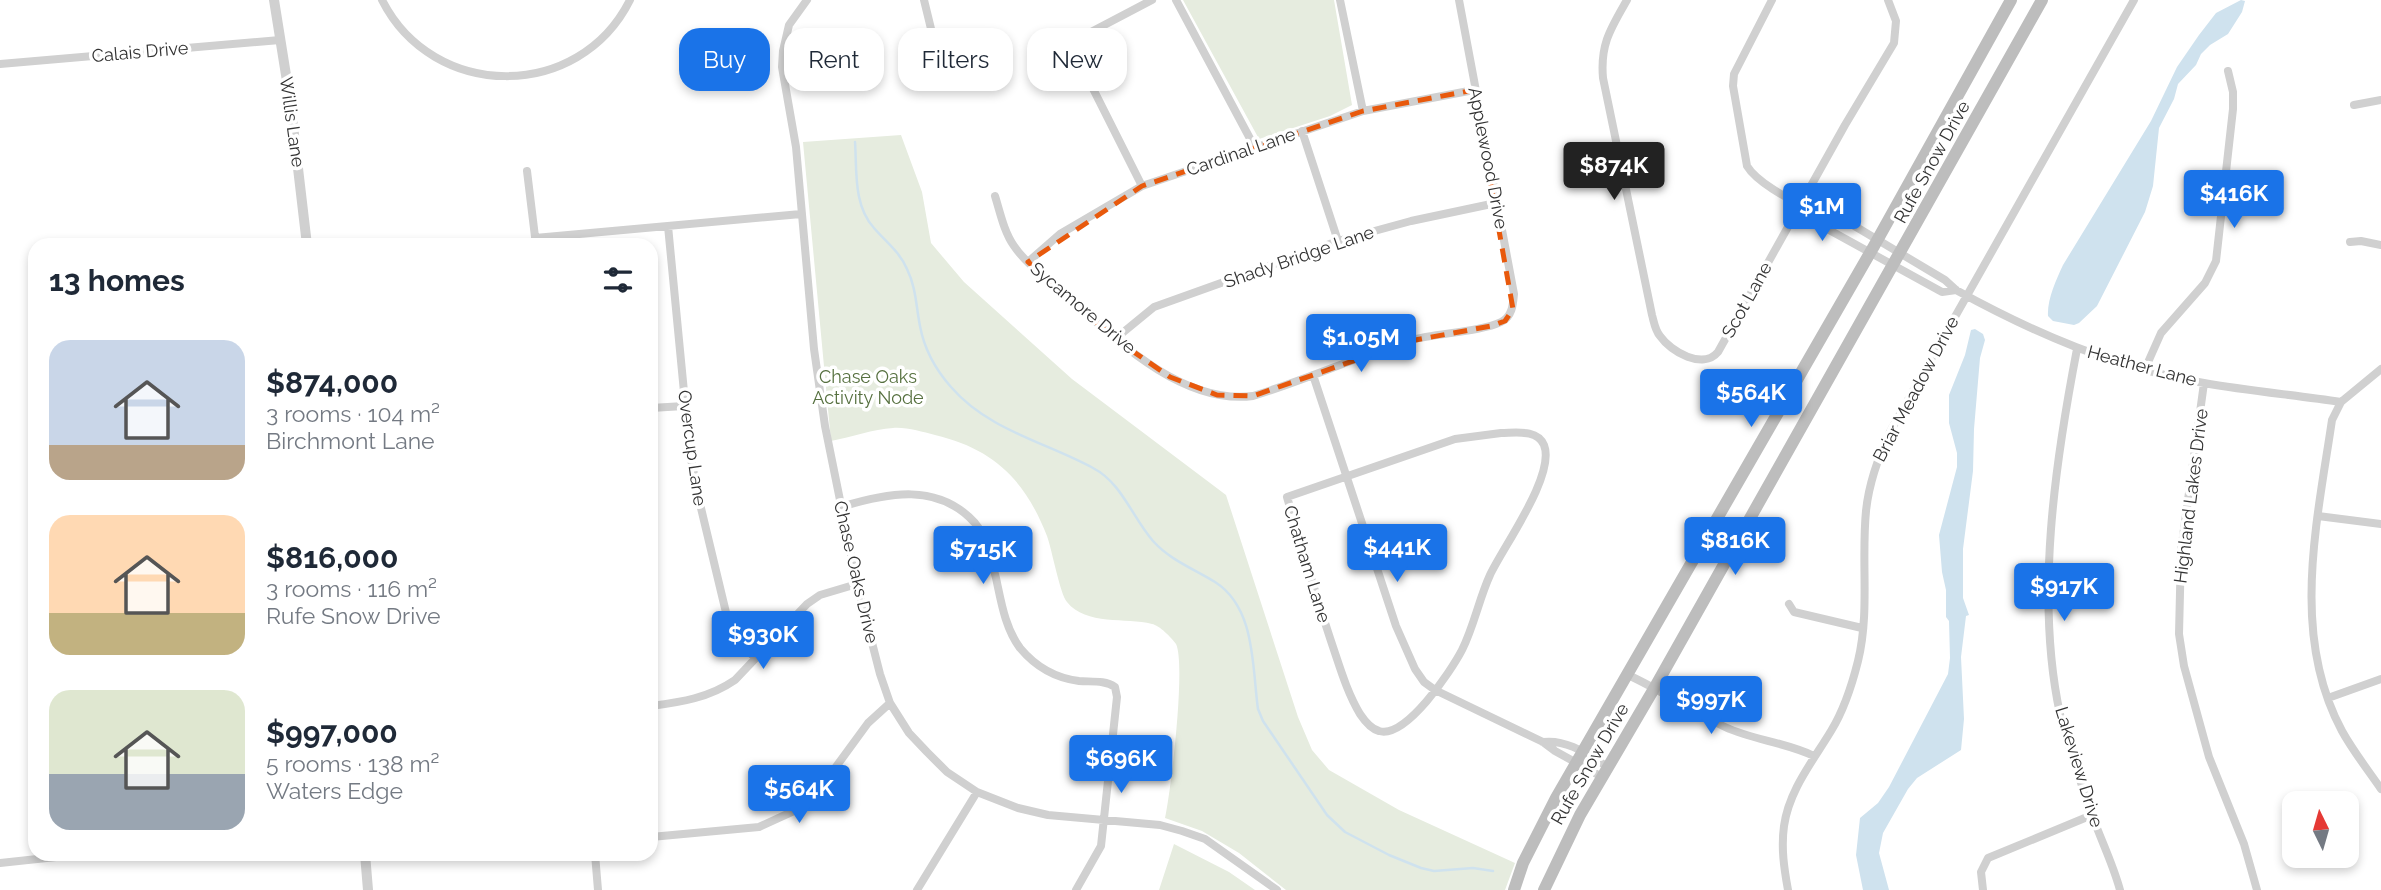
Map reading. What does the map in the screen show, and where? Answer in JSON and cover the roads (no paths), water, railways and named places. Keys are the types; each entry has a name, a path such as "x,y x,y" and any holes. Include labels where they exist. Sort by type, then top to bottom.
{"main road":[{"name":"Rufe Snow Drive","path":"1514,890 1530,849 1871,252 2011,0"},
{"name":"Rufe Snow Drive","path":"1544,890 1565,843 2042,0"},
{"path":"1711,531 1734,544"}],"street":[{"name":"Willis Lane","path":"274,0 295,136 306,238"},
{"path":"382,0 389,15 411,42 440,62 460,70 500,76 543,72 582,55 605,35 630,0"},
{"name":"Chase Oaks Drive","path":"807,0 789,25 782,67 796,147 814,349 857,584 890,703 909,733 927,752 947,772 977,792 1018,808 1048,815 1160,825 1205,839 1277,890"},
{"path":"924,0 931,28"},
{"path":"1142,186 1070,43 1152,0"},
{"path":"1176,0 1254,146"},
{"path":"1340,0 1363,111"},
{"name":"Applewood Drive","path":"1459,0 1514,294 1513,309 1508,316"},
{"name":"Scot Lane","path":"1627,0 1605,39 1601,59 1651,315 1661,339 1690,357 1708,360 1718,352 1804,205 1844,125 1894,43 1896,22 1888,0"},
{"name":"Heather Lane","path":"1772,0 1734,74 1733,86 1747,166 1761,181 1804,205 1821,206 1878,239 1897,260"},
{"name":"Briar Meadow Drive","path":"1788,890 1783,860 1784,824 1795,791 1831,731 1859,658 1865,593 1866,512 1876,462 1891,430 2134,0"},
{"name":"Calais Drive","path":"0,64 280,40"},
{"path":"2145,369 2161,333 2205,283 2216,261 2233,109 2233,92 2228,71"},
{"name":"Cardinal Lane","path":"1028,262 1060,234 1142,186 1363,111 1474,89"},
{"path":"2354,105 2381,100"},
{"path":"1302,131 1338,241"},
{"path":"527,171 535,238"},
{"name":"Sycamore Drive","path":"995,196 1013,245 1028,262 1115,339 1170,377 1202,391 1240,397 1253,396 1410,341 1441,333 1491,326 1505,321 1508,316"},
{"name":"Shady Bridge Lane","path":"1115,339 1154,307 1338,241 1411,221 1496,203"},
{"name":"Heather Lane","path":"1804,205 1811,220 1871,252 1945,280 1966,296 2077,349 2204,383 2341,402"},
{"path":"569,238 801,214"},
{"name":"Overcup Lane","path":"668,226 684,405 695,479 724,611 736,638 755,658"},
{"path":"2350,242 2381,245"},
{"name":"Lakeview Drive","path":"2077,349 2064,414 2050,548 2048,607 2060,712 2092,815 2120,890"},
{"path":"2381,369 2341,402 2332,420 2311,575 2313,625 2328,698 2342,730 2381,789"},
{"path":"1313,375 1396,626 1415,669 1424,682 1434,690 1581,758 1605,772"},
{"name":"Highland Lakes Drive","path":"2204,383 2180,551 2179,634 2184,666 2209,757 2244,844 2257,890"},
{"path":"658,407 684,405"},
{"path":"1347,477 1455,439 1487,434 1530,433 1539,437 1544,445 1545,462 1532,501 1489,578 1463,649 1434,690"},
{"name":"Chatham Lane","path":"1347,477 1287,498 1350,695 1361,716 1374,729 1391,732 1402,726 1434,690"},
{"path":"841,507 878,497 908,493 951,504 975,523 983,535 1005,618 1020,648 1044,669 1076,680 1108,683 1115,687 1117,697 1101,846 1076,890"},
{"path":"2318,516 2381,524"},
{"path":"658,705 684,702 721,690 735,680 807,604 820,595 857,584"},
{"path":"1789,604 1794,612 1862,628"},
{"path":"1628,675 1655,687 1727,728 1795,747 1814,756"},
{"path":"2328,698 2381,679"},
{"path":"658,837 760,827 796,810 819,790 868,723 890,703"},
{"path":"1543,742 1558,740 1605,772"},
{"path":"917,890 977,792"},
{"path":"1983,890 1981,872 1988,858 2092,815"},
{"path":"0,863 28,860"},
{"path":"366,861 368,890"},
{"path":"596,861 598,890"}],"water":[{"path":"2241,0 2245,1 2242,12 2228,34 2201,54 2196,65 2178,84 2174,99 2159,128 2153,186 2145,212 2097,306 2074,325 2053,321 2048,316 2049,303 2063,265 2151,121 2177,67 2216,13"},
{"path":"1975,329 1983,334 1985,340 1980,358 1973,471 1963,549 1963,598 1969,615 1966,616 1961,657 1964,719 1961,750 1917,778 1883,833 1879,853 1889,890 1863,890 1856,855 1860,818 1878,803 1889,787 1948,674 1949,621 1946,617 1946,590 1939,535 1957,467 1957,453 1949,423 1949,395 1965,355 1971,330"}],"waterway":[{"path":"855,142 857,187 862,209 867,219 904,263 912,283 924,342 951,387 966,402 1000,425 1103,474 1119,491 1160,548 1228,593 1238,607 1250,640 1258,709 1263,721 1327,815 1345,832 1421,868 1434,871 1473,868 1493,871"}],"park label":[{"name":"Chase Oaks Activity Node","path":"868,387"}]}
